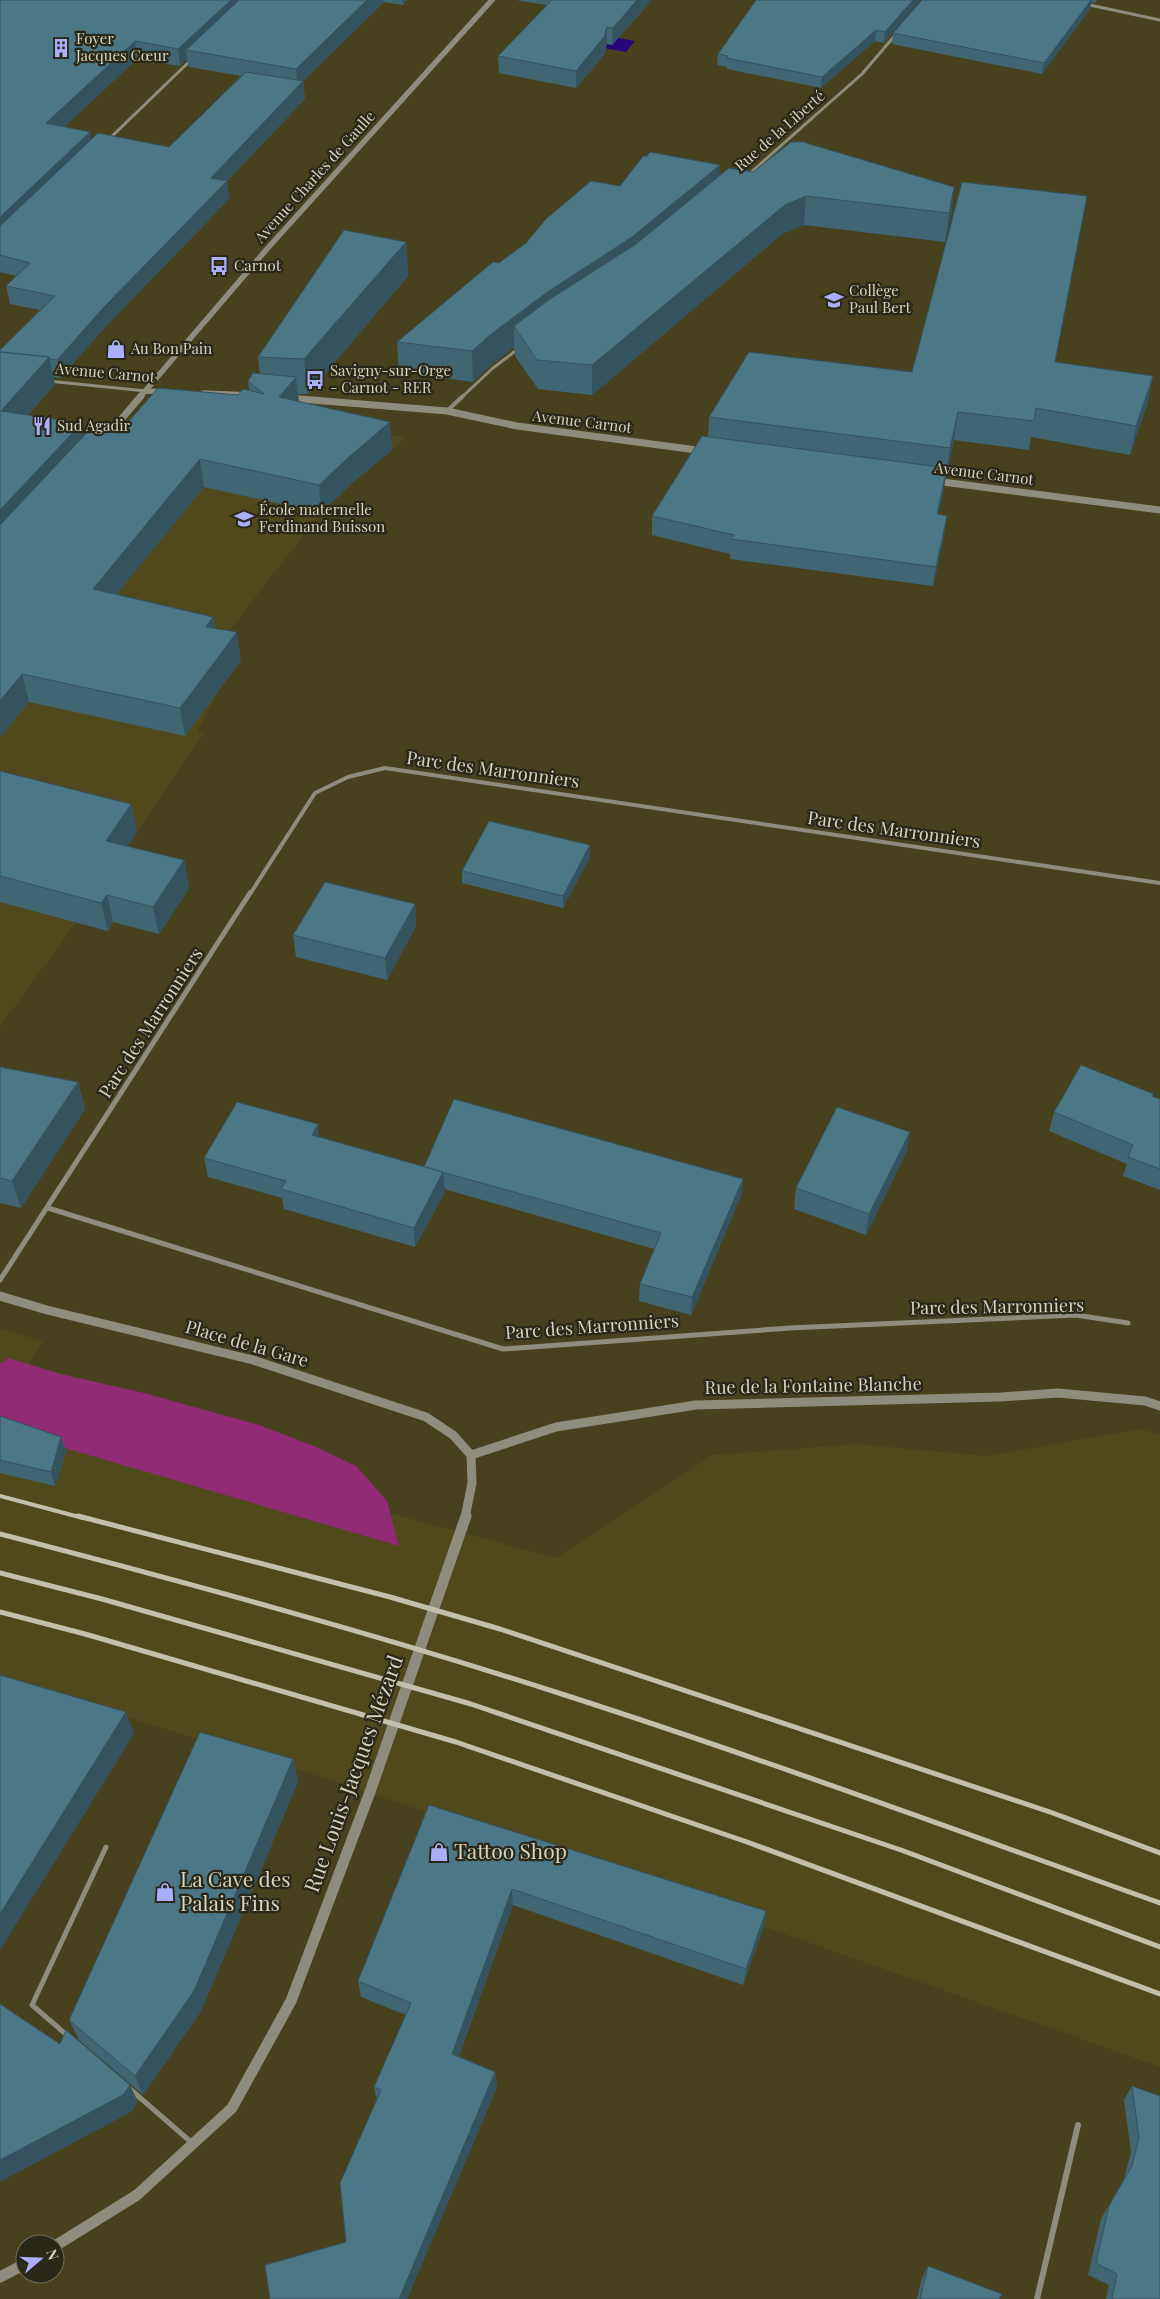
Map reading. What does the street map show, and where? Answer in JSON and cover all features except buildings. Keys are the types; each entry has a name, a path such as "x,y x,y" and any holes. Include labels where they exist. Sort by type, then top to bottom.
{"street":[{"name":"Avenue Charles de Gaulle","path":"102,442 266,250 492,0"},
{"path":"1084,4 1160,20"},
{"name":"Rue de la Liberté","path":"744,178 781,148 862,74 900,30"},
{"path":"106,142 198,54"},
{"path":"447,412 494,368 525,344"},
{"name":"Avenue Carnot","path":"40,380 146,391 176,392"},
{"path":"196,392 256,395"},
{"name":"Avenue Carnot","path":"285,398 447,412 517,426 715,452"},
{"name":"Avenue Carnot","path":"923,479 1160,510"},
{"name":"Parc des Marronniers","path":"0,1280 315,793 331,782 354,774 385,768 1160,883"},
{"name":"Parc des Marronniers","path":"48,1208 503,1349 790,1328 1076,1315 1128,1323"},
{"name":"Place de la Gare","path":"0,1296 47,1310 253,1360 426,1417 453,1434 471,1455"},
{"name":"Rue de la Fontaine Blanche","path":"471,1455 556,1427 696,1405 1001,1397 1058,1393 1145,1401 1160,1406"},
{"name":"Rue Louis-Jacques Mézard","path":"65,2240 137,2195 232,2108 292,2001 370,1792 468,1510 472,1483 471,1455"},
{"path":"1037,2299 1078,2125"},
{"path":"0,2277 15,2269"}],"lane":[{"path":"75,2042 32,2005 106,1847"},
{"path":"125,2085 194,2144"}],"shaded area":[{"path":"586,32 635,41 626,52 576,43"},
{"path":"162,416 407,437 352,483 321,513 211,655 241,660 221,687 197,732 204,733 82,914 0,1027 0,602"},
{"path":"0,1328 43,1341 2,1408 556,1558 713,1455 858,1444 986,1456 1141,1429 1160,1435 1160,2067 669,1893 315,1775 133,1719 0,1686"},
{"path":"8,1358 61,1374 144,1393 259,1425 314,1446 356,1466 387,1501 399,1546 0,1429 0,1364"}],"railway":[{"path":"0,1496 83,1518"},
{"path":"78,1516 390,1597 500,1629 1050,1812 1160,1853"},
{"path":"0,1534 287,1611 571,1697 793,1772 1160,1903"},
{"path":"0,1573 102,1599 471,1704 901,1850 1160,1947"},
{"path":"0,1612 85,1634 456,1742 747,1842 1160,1994"}],"place":[{"name":"Foyer Jacques Cœur","path":"61,48"},
{"name":"Carnot","path":"219,266"},
{"name":"Collège Paul Bert","path":"834,300"},
{"name":"Au Bon Pain","path":"116,349"},
{"name":"Savigny-sur-Orge - Carnot - RER","path":"315,380"},
{"name":"Sud Agadir","path":"42,426"},
{"name":"École maternelle Ferdinand Buisson","path":"244,519"},
{"name":"Tattoo Shop","path":"439,1852"},
{"name":"La Cave des Palais Fins","path":"165,1892"}]}
